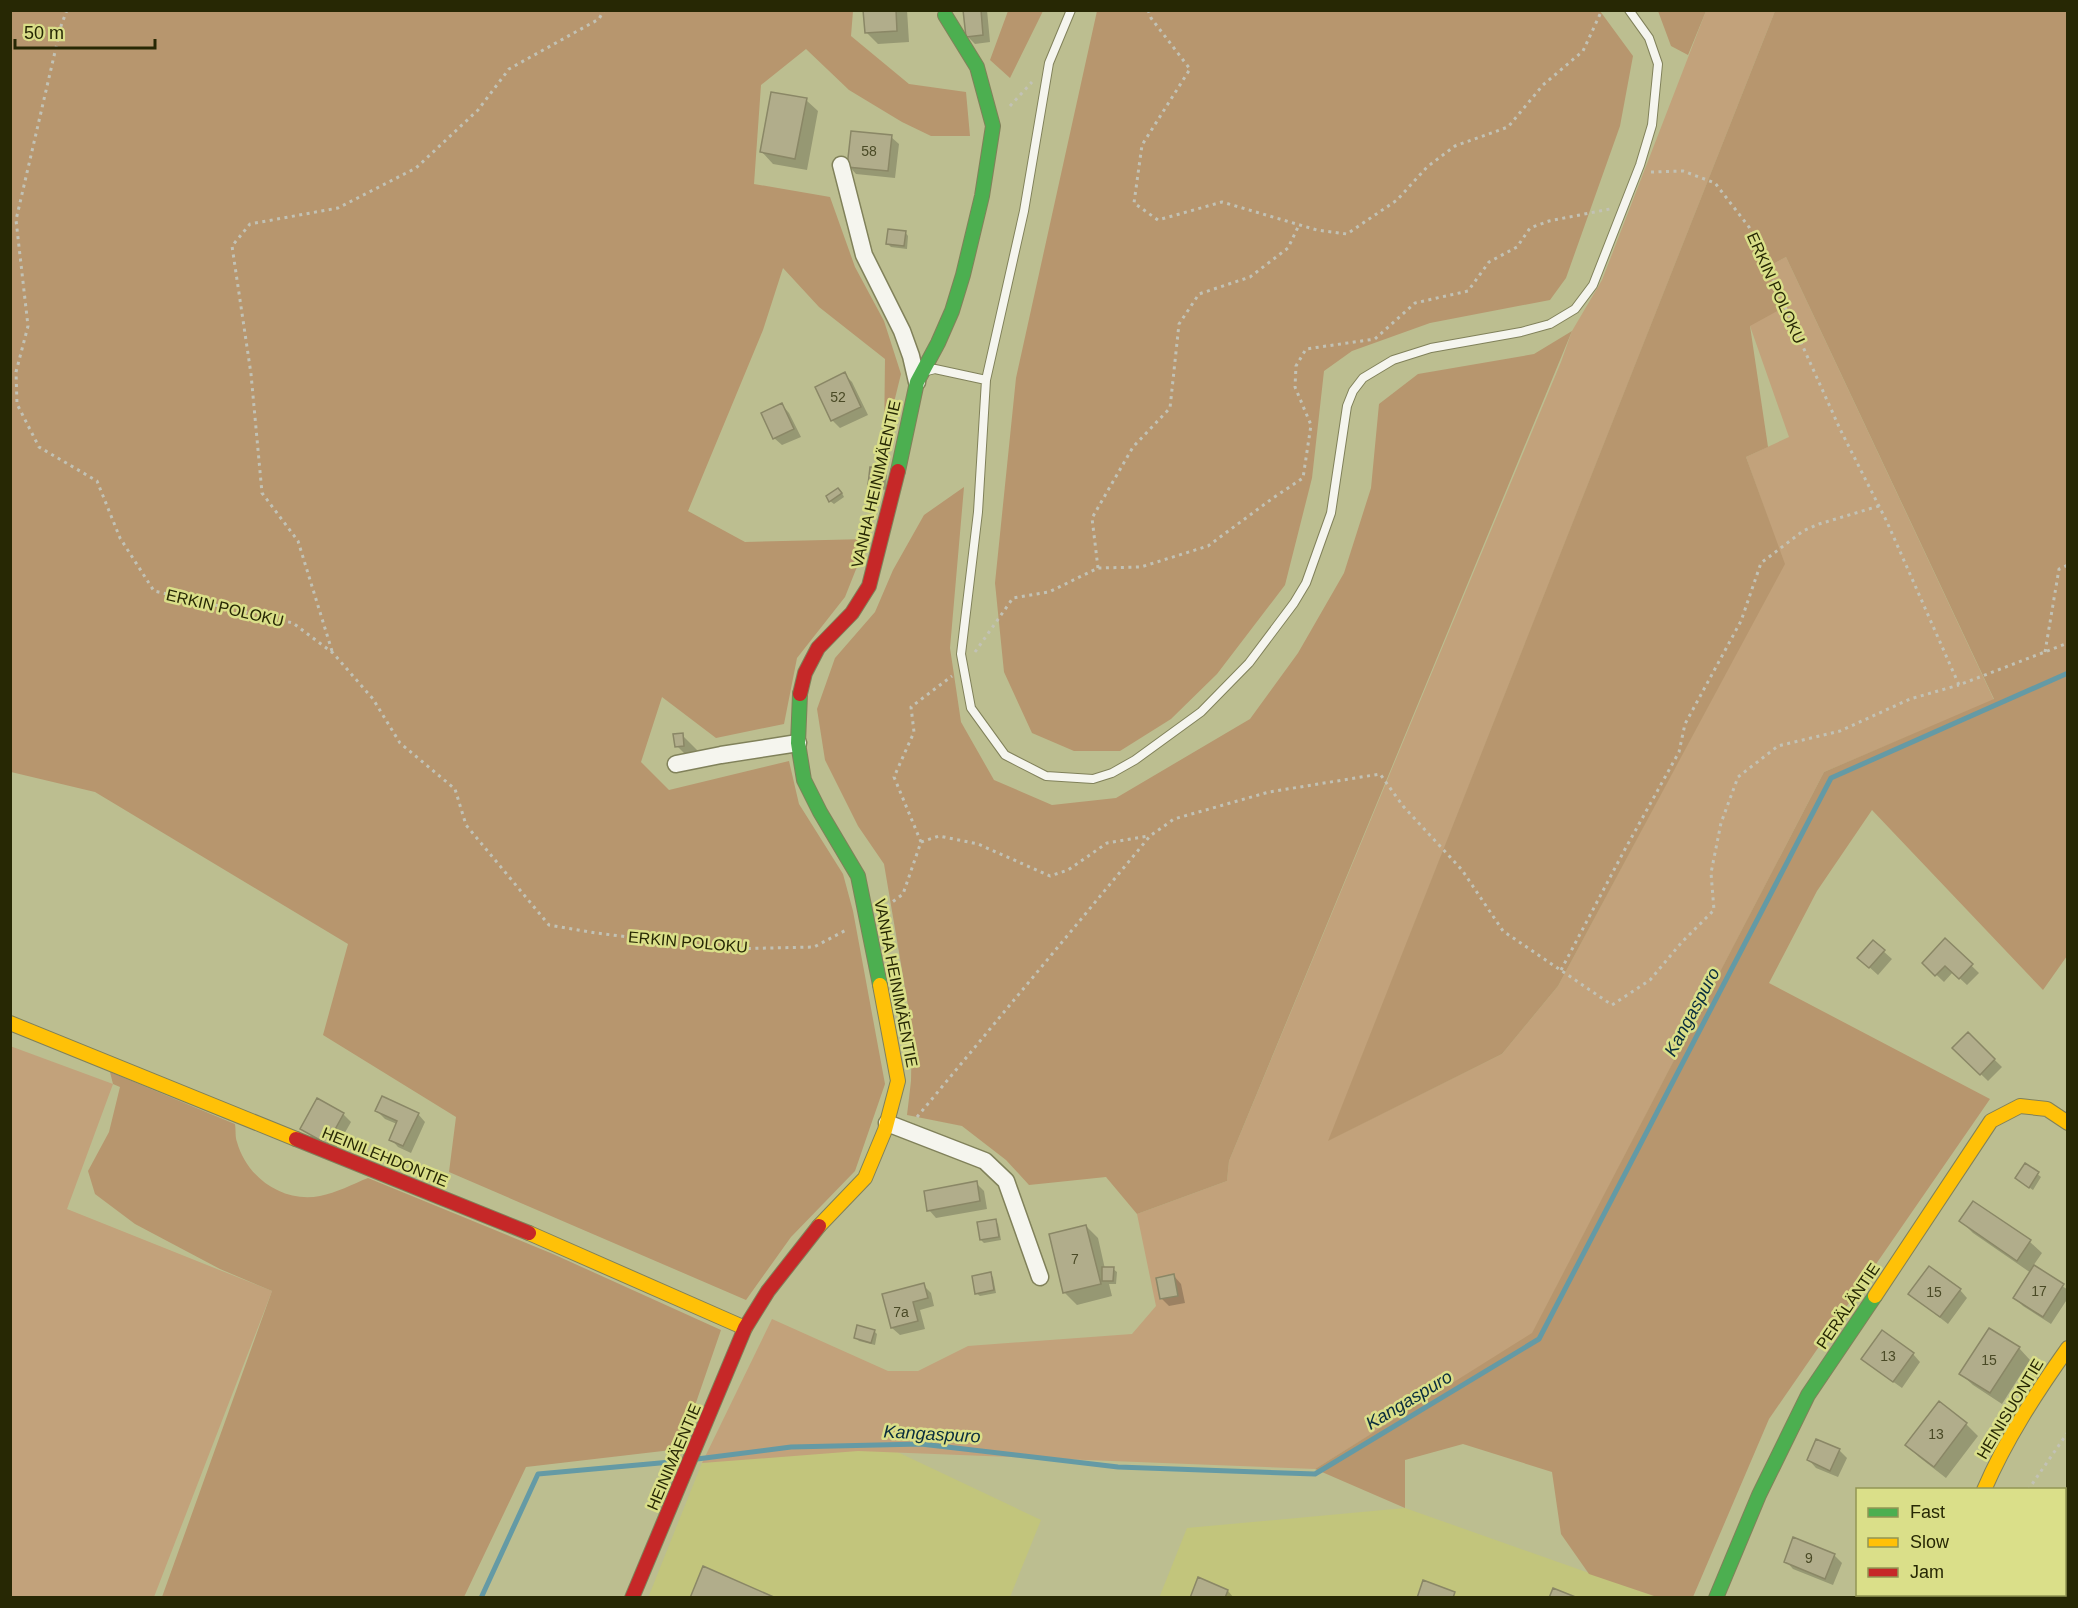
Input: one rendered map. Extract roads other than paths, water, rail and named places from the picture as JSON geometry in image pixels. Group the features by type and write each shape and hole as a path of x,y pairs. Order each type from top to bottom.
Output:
{"street":[{"name":"VANHA HEINIMÄENTIE","path":"745,1328 768,1291 813,1233 866,1178 887,1123 898,1081 858,876 819,812 804,780 798,743 800,695 806,673 818,648 852,613 869,586 903,453 919,377 952,311 982,196 993,126 977,67 945,15"},
{"path":"841,165 864,255 902,331 919,377"},
{"path":"676,764 798,743"},
{"name":"HEINILEHDONTIE","path":"10,1023 557,1244 745,1328"},
{"name":"PERÄLÄNTIE","path":"1716,1598 1759,1495 1808,1395 1991,1121 2020,1106 2047,1109 2067,1123"},
{"path":"887,1123 985,1161 1006,1181 1040,1277"},
{"name":"HEINIMÄENTIE","path":"632,1598 745,1328"},
{"name":"HEINISUONTIE","path":"1985,1488 1994,1465 2067,1348"}],"lane":[{"path":"1071,10 1048,63 1024,211 986,380 978,512 962,654 972,708 1005,755 1046,776 1093,778 1112,773 1135,760 1201,712 1249,663 1294,603 1306,583 1331,513 1347,406 1353,391 1363,378 1393,360 1431,348 1521,332 1550,324 1575,309 1593,285 1637,172 1652,125 1658,64 1649,38 1629,10"},
{"path":"919,377 935,369 986,380"}],"waterway":[{"name":"Kangaspuro","path":"697,1459 791,1447 921,1444 1118,1467 1315,1474 1539,1339 1831,778 2068,673"},
{"name":"Kangaspuro","path":"481,1598 538,1474 682,1461"}]}
